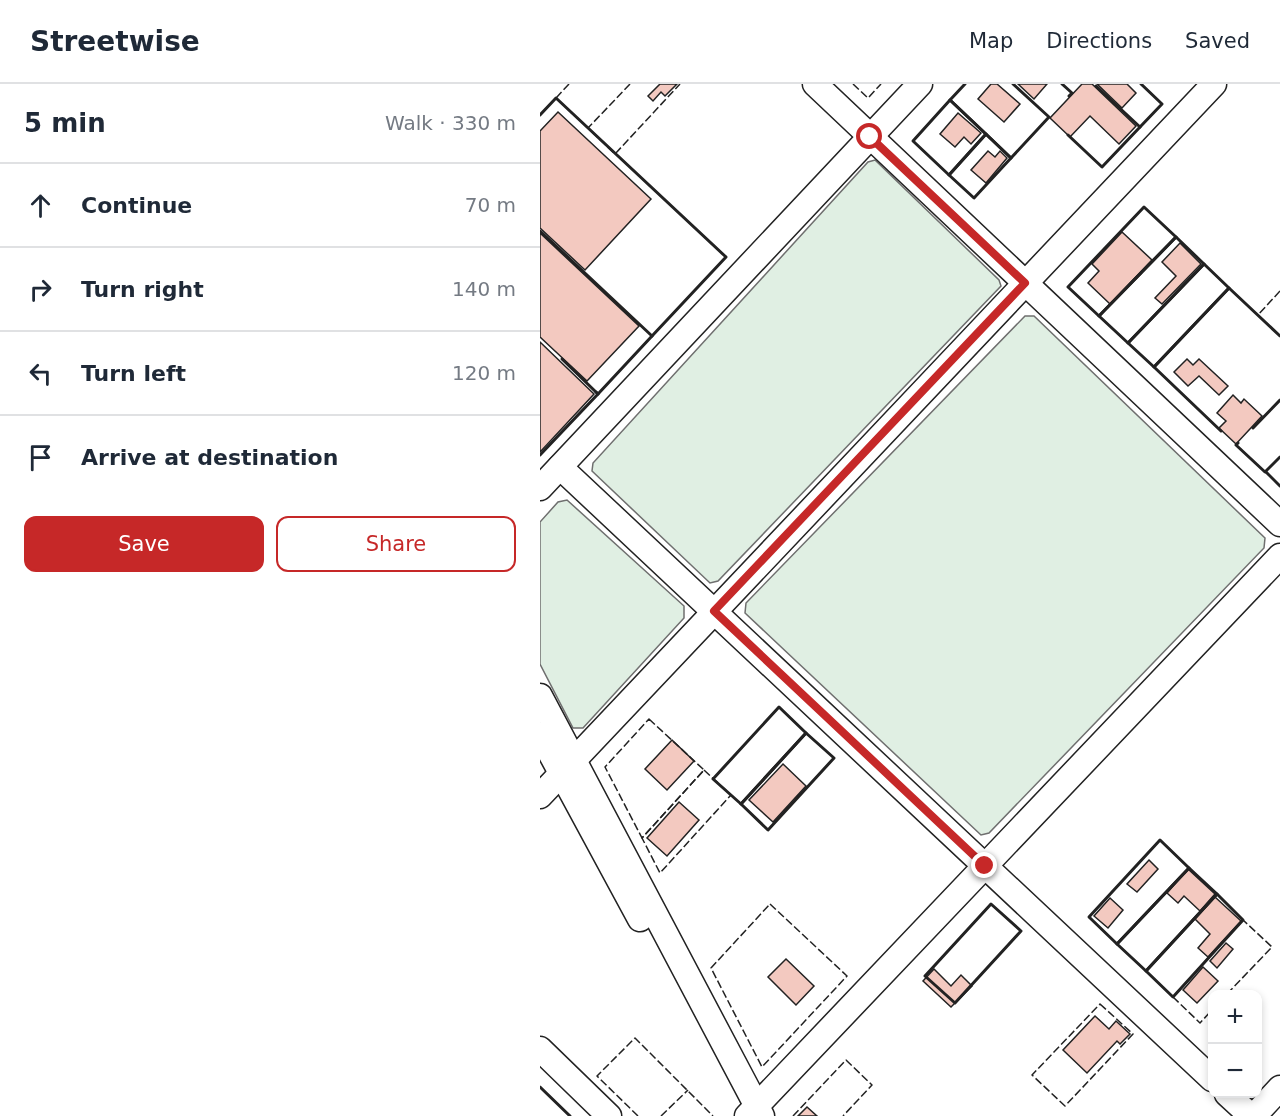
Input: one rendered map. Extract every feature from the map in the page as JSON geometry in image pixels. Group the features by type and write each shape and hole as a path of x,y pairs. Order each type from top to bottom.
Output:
{"street":[{"path":"814,84 1280,524"},
{"path":"540,488 920,84"},
{"path":"540,796 1214,84"},
{"path":"560,467 1208,1075"},
{"path":"540,696 567,766 753,1113 1280,556"},
{"path":"540,734 567,766"},
{"path":"540,1049 609,1116"},
{"path":"1232,1098 1253,1116 1280,1089"}],"green space":[{"path":"875,160 999,280 1001,286 718,581 710,583 592,471 593,463 868,162"},
{"path":"1025,316 1034,316 1265,538 1264,548 989,833 981,835 745,613 746,603"},
{"path":"567,500 684,606 684,618 583,728 573,728 540,664 540,522 558,502"}],"building":[{"path":"660,84 677,84 665,96 661,92 653,101 648,96"},
{"path":"991,84 997,84 1020,104 1004,122 978,99"},
{"path":"1018,84 1047,84 1034,99"},
{"path":"1082,84 1092,84 1136,126 1119,144 1090,116 1070,137 1050,118"},
{"path":"1097,84 1127,84 1136,93 1122,108"},
{"path":"558,112 651,199 585,270 540,228 540,131"},
{"path":"958,113 981,133 971,144 964,137 955,147 940,134"},
{"path":"988,151 995,157 1000,151 1007,158 986,183 971,170"},
{"path":"1122,232 1152,260 1110,304 1088,283 1099,271 1092,264"},
{"path":"540,233 639,326 587,381 540,337"},
{"path":"1180,243 1201,264 1162,304 1155,298 1176,276 1162,262"},
{"path":"540,342 594,394 540,452"},
{"path":"1187,359 1193,365 1199,359 1228,386 1219,395 1199,376 1188,386 1174,372"},
{"path":"1233,395 1241,403 1244,399 1262,416 1236,444 1219,428 1226,421 1217,413"},
{"path":"672,740 694,761 667,790 645,769"},
{"path":"783,764 806,786 773,822 749,800"},
{"path":"679,802 699,820 667,856 647,838"},
{"path":"1149,860 1158,869 1137,892 1127,884"},
{"path":"1188,869 1215,894 1200,911 1184,896 1178,903 1167,893"},
{"path":"1215,897 1241,921 1208,957 1198,948 1210,934 1195,919"},
{"path":"1110,898 1123,910 1108,928 1094,916"},
{"path":"1226,943 1233,949 1217,968 1210,961"},
{"path":"786,959 814,986 796,1005 768,977"},
{"path":"1203,967 1218,981 1197,1003 1183,990"},
{"path":"934,969 951,986 961,975 972,986 951,1007 923,981"},
{"path":"1095,1016 1109,1029 1116,1021 1130,1034 1120,1044 1117,1041 1087,1073 1063,1050"},
{"path":"807,1107 817,1116 798,1116"}],"fence":[{"path":"569,84 556,98 588,128 590,127"},
{"path":"630,84 588,128 615,154 680,84"},
{"path":"853,84 868,98 881,84"},
{"path":"1280,291 1258,315 1280,336"},
{"path":"649,719 704,770 642,838 605,767 649,719"},
{"path":"704,770 731,795 660,873 642,838 704,770"},
{"path":"770,904 847,976 762,1067 711,968 770,904"},
{"path":"1231,990 1272,947 1243,920 1239,925"},
{"path":"1208,1014 1200,1023 1173,997 1210,956"},
{"path":"1100,1004 1133,1034 1065,1106 1032,1075 1100,1004"},
{"path":"638,1116 597,1076 635,1038 713,1116"},
{"path":"793,1116 846,1060 872,1085 843,1116"},
{"path":"661,1116 688,1090"}],"wall":[{"path":"965,84 950,100 1011,158 1049,117 1013,84"},
{"path":"1062,84 1072,93 1069,96"},
{"path":"1140,127 1162,104 1141,84"},
{"path":"1068,135 1102,167 1140,127 1096,86"},
{"path":"540,115 556,98 726,257 652,336 540,231"},
{"path":"950,100 986,134 949,175 913,141 950,100"},
{"path":"986,134 1011,158 974,198 949,175 986,134"},
{"path":"1144,207 1176,237 1099,316 1068,287 1144,207"},
{"path":"1176,237 1204,264 1128,343 1099,316 1176,237"},
{"path":"1204,264 1229,288 1154,367 1128,343 1204,264"},
{"path":"1221,431 1154,367 1229,288 1280,336"},
{"path":"562,359 598,394 652,336"},
{"path":"540,455 598,394 596,392"},
{"path":"1253,428 1280,400"},
{"path":"1238,443 1236,445 1265,472 1280,457"},
{"path":"1266,472 1280,486"},
{"path":"779,707 806,733 741,804 713,779 779,707"},
{"path":"806,733 834,758 768,830 741,804 806,733"},
{"path":"1160,840 1189,868 1117,944 1089,917 1160,840"},
{"path":"1189,868 1217,894 1146,971 1117,944 1189,868"},
{"path":"1217,894 1243,920 1173,997 1146,971 1217,894"},
{"path":"991,904 1021,931 955,1003 925,976 991,904"},
{"path":"540,1087 570,1116"}],"route":[{"path":"870,137 1025,283 714,611 985,866"}]}
